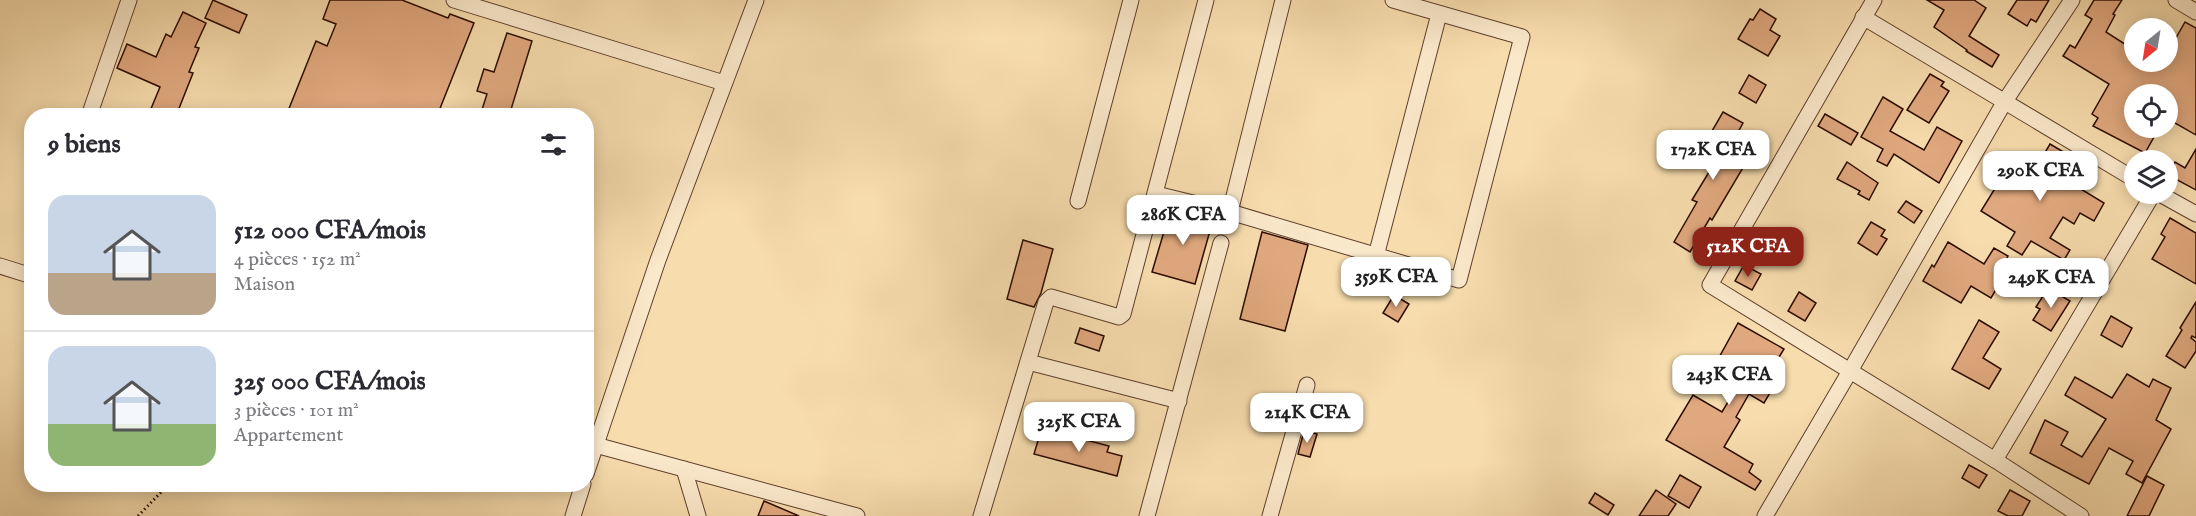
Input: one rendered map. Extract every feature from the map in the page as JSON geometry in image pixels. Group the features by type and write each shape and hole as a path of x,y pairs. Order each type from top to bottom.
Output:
{"street":[{"path":"92,108 129,0"},
{"path":"454,0 724,83"},
{"path":"594,436 756,0"},
{"path":"1078,201 1131,0"},
{"path":"981,516 1046,302 1051,297 1119,317 1123,314 1206,0"},
{"path":"1230,212 1283,0"},
{"path":"1156,194 1230,212 1459,280 1522,36 1393,0"},
{"path":"1874,0 1710,285 1995,460 2081,516"},
{"path":"1765,516 1851,371 2005,101 2072,0"},
{"path":"2176,0 2196,12"},
{"path":"1376,256 1438,14"},
{"path":"1863,17 2124,172"},
{"path":"1995,460 2147,204"},
{"path":"2178,204 2196,214"},
{"path":"1147,516 1221,243"},
{"path":"0,266 24,274"},
{"path":"1028,362 1179,400"},
{"path":"1270,516 1307,385"},
{"path":"594,445 857,516"},
{"path":"684,469 698,516"},
{"path":"573,516 580,492"}],"path":[{"path":"138,516 161,492"}],"building":[{"path":"213,0 247,15 239,33 205,18"},
{"path":"330,0 402,0 448,18 450,14 474,23 440,108 289,108 316,41 327,46 336,24 323,19"},
{"path":"1927,0 1974,0 1986,8 1969,36 1999,55 1992,67 1934,27 1944,10"},
{"path":"2017,0 2049,0 2036,22 2031,19 2027,26 2008,14"},
{"path":"2094,0 2122,0 2106,32 2124,44 2124,72 2178,72 2178,34 2185,22 2196,28 2196,135 2178,125 2178,84 2124,84 2124,138 2153,138 2147,150 2139,150 2093,126 2098,118 2092,114 2109,84 2063,56 2070,45 2075,48 2092,19 2085,15"},
{"path":"1760,9 1776,19 1770,30 1780,36 1768,56 1738,39 1750,19 1753,20"},
{"path":"183,12 206,23 195,47 199,48 189,72 193,73 179,108 151,108 160,87 117,68 127,44 156,57 166,34 171,37"},
{"path":"507,33 532,41 511,108 483,108 487,94 477,91 484,69 494,72"},
{"path":"1930,74 1944,82 1941,86 1949,91 1929,123 1907,110"},
{"path":"1749,75 1766,85 1756,103 1739,93"},
{"path":"1883,97 1903,109 1890,131 1924,150 1937,127 1962,141 1939,183 1894,154 1887,166 1877,161 1883,149 1861,137"},
{"path":"1723,112 1743,123 1726,154 1744,166 1690,252 1674,242 1697,202 1692,200 1717,159 1701,150"},
{"path":"1825,114 1858,133 1851,145 1818,126"},
{"path":"2050,144 2077,160 2066,180 2104,203 2094,221 2080,213 2074,224 2063,217 2050,238 2070,250 2064,260 2031,241 2022,255 2007,246 2015,232 1981,211 2012,161 2033,173"},
{"path":"2196,149 2196,190 2178,180 2178,164 2185,168"},
{"path":"1847,162 1878,183 1869,200 1858,194 1860,191 1837,179"},
{"path":"1906,201 1922,211 1914,223 1898,212"},
{"path":"1171,208 1213,220 1195,284 1152,272"},
{"path":"2170,218 2196,233 2196,284 2152,259 2165,237 2161,234"},
{"path":"1871,222 1885,230 1881,236 1887,239 1877,255 1858,243"},
{"path":"1262,232 1308,245 1285,331 1240,319"},
{"path":"1023,240 1053,249 1041,293 1034,307 1007,299"},
{"path":"1948,242 1984,264 1994,248 2008,256 1998,274 2003,278 1991,298 1971,286 1961,303 1923,281"},
{"path":"1744,265 1761,274 1752,290 1735,281"},
{"path":"2048,288 2070,301 2051,331 2033,320 2040,309 2036,307"},
{"path":"1799,292 1816,303 1805,321 1788,311"},
{"path":"1394,295 1409,304 1398,322 1383,313"},
{"path":"2196,302 2196,338 2192,336 2191,338 2196,342 2196,351 2185,368 2166,356"},
{"path":"2111,316 2132,328 2122,347 2101,335"},
{"path":"1979,320 1999,332 1983,358 2001,369 1989,389 1952,369"},
{"path":"1738,323 1784,349 1768,375 1777,381 1764,403 1749,394 1736,417 1740,420 1724,447 1753,464 1749,472 1761,481 1755,490 1666,440 1693,395 1722,412 1743,377 1716,363"},
{"path":"1080,328 1104,336 1099,351 1075,343"},
{"path":"2127,374 2149,387 2153,379 2171,388 2156,420 2171,429 2142,483 2126,474 2133,461 2109,448 2089,484 2030,453 2045,420 2068,432 2061,445 2082,457 2106,419 2065,395 2075,377 2112,398"},
{"path":"1304,431 1317,434 1310,457 1298,454"},
{"path":"1056,432 1109,446 1107,452 1122,456 1117,476 1034,454 1040,434 1054,438"},
{"path":"1969,465 1987,475 1979,488 1962,478"},
{"path":"1680,475 1701,487 1689,508 1668,496"},
{"path":"2147,476 2164,485 2149,516 2127,516"},
{"path":"1656,490 1676,504 1668,516 1639,516"},
{"path":"2010,490 2030,501 2022,516 2008,516 1998,511"},
{"path":"1595,493 1614,505 1608,515 1589,503"},
{"path":"764,501 799,516 758,516"}]}
